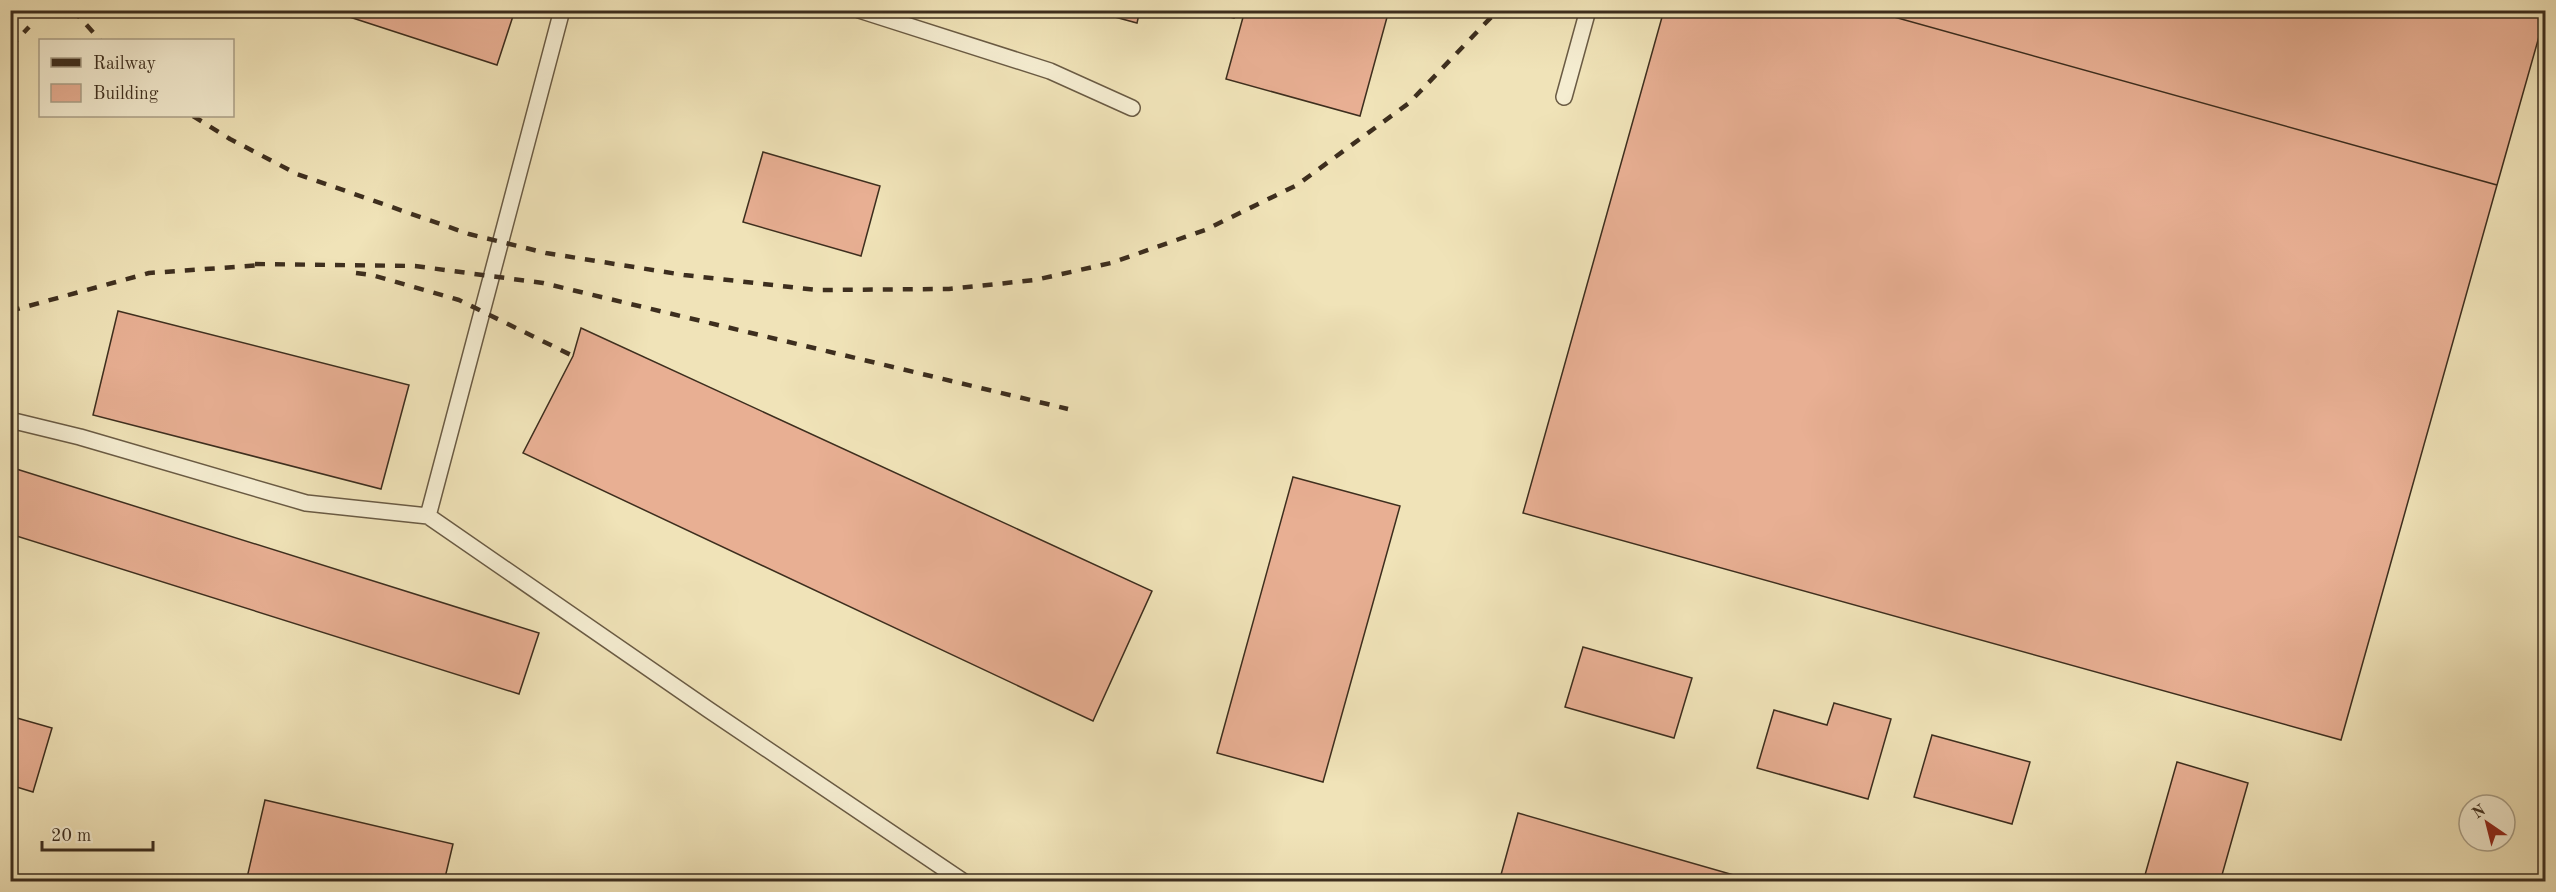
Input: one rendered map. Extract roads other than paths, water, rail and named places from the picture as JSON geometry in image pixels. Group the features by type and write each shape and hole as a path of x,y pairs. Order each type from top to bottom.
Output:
{"lane":[{"path":"428,516 561,10"},
{"path":"859,10 1050,71 1132,108"},
{"path":"1564,97 1588,10"},
{"path":"10,420 81,437 306,503 428,516 963,882"}],"railway":[{"path":"73,10 99,39"},
{"path":"195,117 230,139 297,174 469,234 546,253 684,275 817,290 949,289 1035,280 1111,263 1205,230 1297,185 1409,103 1498,10"},
{"path":"10,47 29,27"},
{"path":"255,264 415,266 543,283 1068,409"},
{"path":"10,311 149,273 263,265"},
{"path":"356,273 372,275 459,300 573,356"}]}
